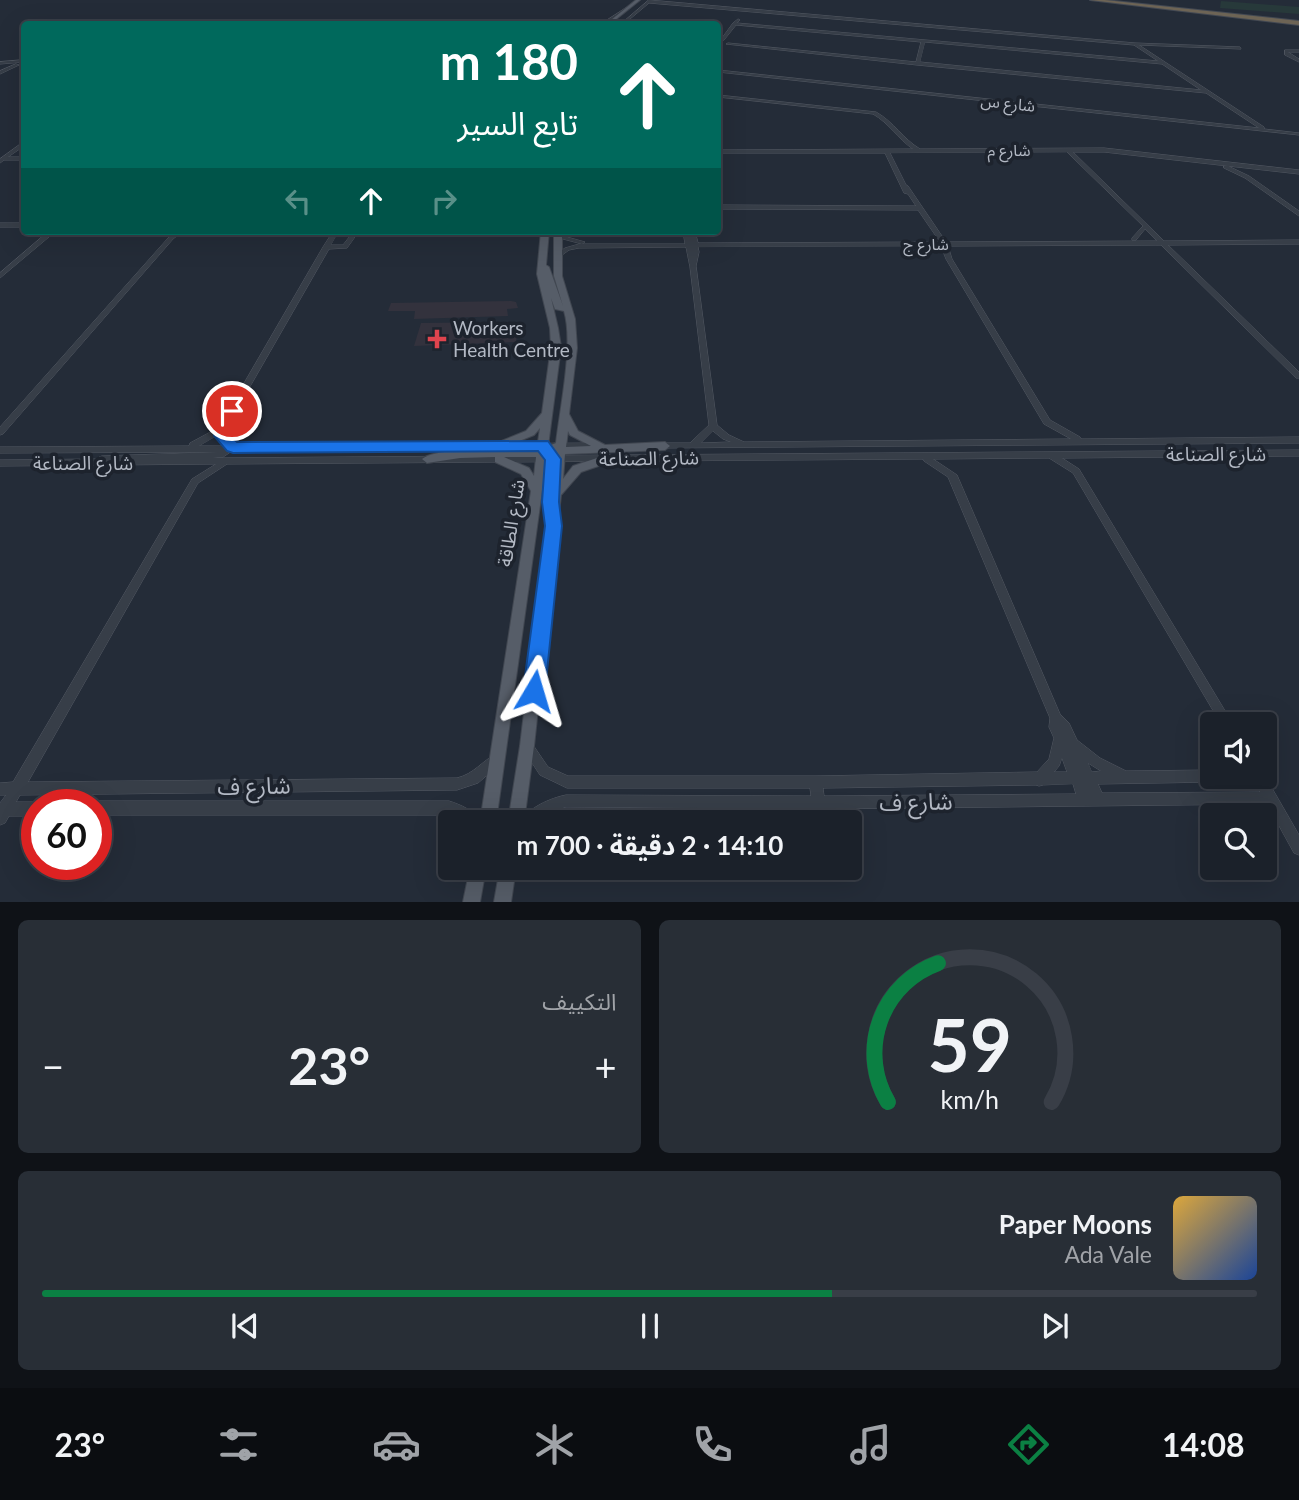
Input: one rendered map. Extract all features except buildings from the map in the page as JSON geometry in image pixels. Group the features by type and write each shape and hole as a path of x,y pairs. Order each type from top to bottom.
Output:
{"highway":[{"path":"1092,0 1299,22"},
{"path":"1107,0 1299,22"}],"main road":[{"path":"612,21 638,0"},
{"path":"623,21 649,1"},
{"name":"شارع الطاقة","path":"518,810 556,495 548,413 556,337 543,285 541,258 544,235"},
{"name":"شارع الطاقة","path":"490,810 537,491 565,413 572,348 569,310 558,276 556,257 559,235"},
{"path":"541,258 558,307 569,310"},
{"path":"552,384 555,400 551,452 553,526"},
{"path":"498,446 530,433 548,413"},
{"path":"565,413 575,433 600,446"},
{"path":"428,459 460,454 664,446"},
{"path":"499,459 525,471 537,491"},
{"path":"556,495 577,469 606,459"},
{"path":"471,901 475,880"},
{"path":"502,901 506,880"}],"street":[{"path":"649,1 1135,44 1240,48"},
{"path":"608,21 627,9"},
{"path":"745,10 723,43 1208,93"},
{"path":"734,24 1164,63"},
{"path":"917,64 923,41"},
{"path":"1135,44 1265,130"},
{"path":"1299,51 1286,51 1286,54 1299,61"},
{"path":"3,65 21,63"},
{"path":"3,65 21,63"},
{"path":"0,73 3,65"},
{"name":"شارع س","path":"721,71 1299,134"},
{"path":"721,96 874,113 888,119 906,151"},
{"path":"1,158 21,145"},
{"path":"15,149 21,154"},
{"name":"شارع م","path":"906,151 1071,155 1112,150 1299,173"},
{"name":"شارع م","path":"829,153 887,156 906,151 1114,154 1299,173"},
{"name":"شارع م","path":"721,153 887,156"},
{"path":"1071,155 1299,376"},
{"path":"887,156 935,242 1047,422 1063,433 1084,441"},
{"path":"1,158 21,157"},
{"path":"1,158 21,157"},
{"path":"1224,167 1247,177 1299,216"},
{"path":"1247,177 1248,173 1254,170"},
{"path":"721,207 917,206"},
{"path":"0,223 21,223"},
{"path":"1146,229 1182,241"},
{"path":"1146,229 1135,241 1171,253"},
{"path":"0,276 46,235"},
{"path":"20,449 7,444 1,431 173,235"},
{"path":"186,447 221,430 334,235"},
{"path":"326,247 345,247 353,235"},
{"name":"شارع ج","path":"564,235 571,240 623,244"},
{"path":"691,240 713,426 726,437 745,444"},
{"path":"667,243 691,240 711,243"},
{"name":"شارع ج","path":"556,257 572,247 691,240 711,243 827,243 1299,240"},
{"path":"1171,253 1182,241"},
{"path":"935,242 955,242"},
{"path":"1037,442 1045,433 1047,422"},
{"path":"693,445 713,426"},
{"path":"85,464 114,457 220,456 233,447 222,436 221,430"},
{"name":"شارع الصناعة","path":"1,464 499,459 600,446 1299,440"},
{"name":"شارع الصناعة","path":"0,450 498,446 606,459 1299,453"},
{"path":"1267,453 1280,447 1299,447"},
{"path":"1048,455 1076,471 1220,712"},
{"path":"1076,471 1090,455"},
{"path":"915,456 936,462 952,475 1056,718 1055,727 1064,738 1092,799"},
{"path":"952,475 957,463 972,456"},
{"path":"172,462 192,470 195,481"},
{"path":"2,812 195,481 206,472 228,463"},
{"path":"1064,738 1097,762 1130,779"},
{"path":"1040,780 1055,762 1064,738"},
{"name":"شارع ف","path":"527,746 544,771 567,782 815,782 1200,776"},
{"name":"شارع ف","path":"0,789 457,784 480,776 499,757"},
{"path":"815,782 819,803"},
{"path":"1265,789 1299,848"},
{"name":"شارع ف","path":"544,810 552,804 566,801 819,803 1270,798"},
{"name":"شارع ف","path":"112,808 456,810"},
{"path":"2,812 21,810"}],"shaded area":[{"path":"1221,1 1299,7 1299,14 1220,8"},
{"path":"516,302 518,308 507,309 508,316 414,319 415,311 388,311 391,303"},
{"path":"519,322 516,342 414,346 421,323"}],"place":[{"name":"Workers Health Centre","path":"437,339"}],"route":[{"path":"232,411 221,430 222,436 233,447 543,445 553,459 553,526 534,691"}]}
